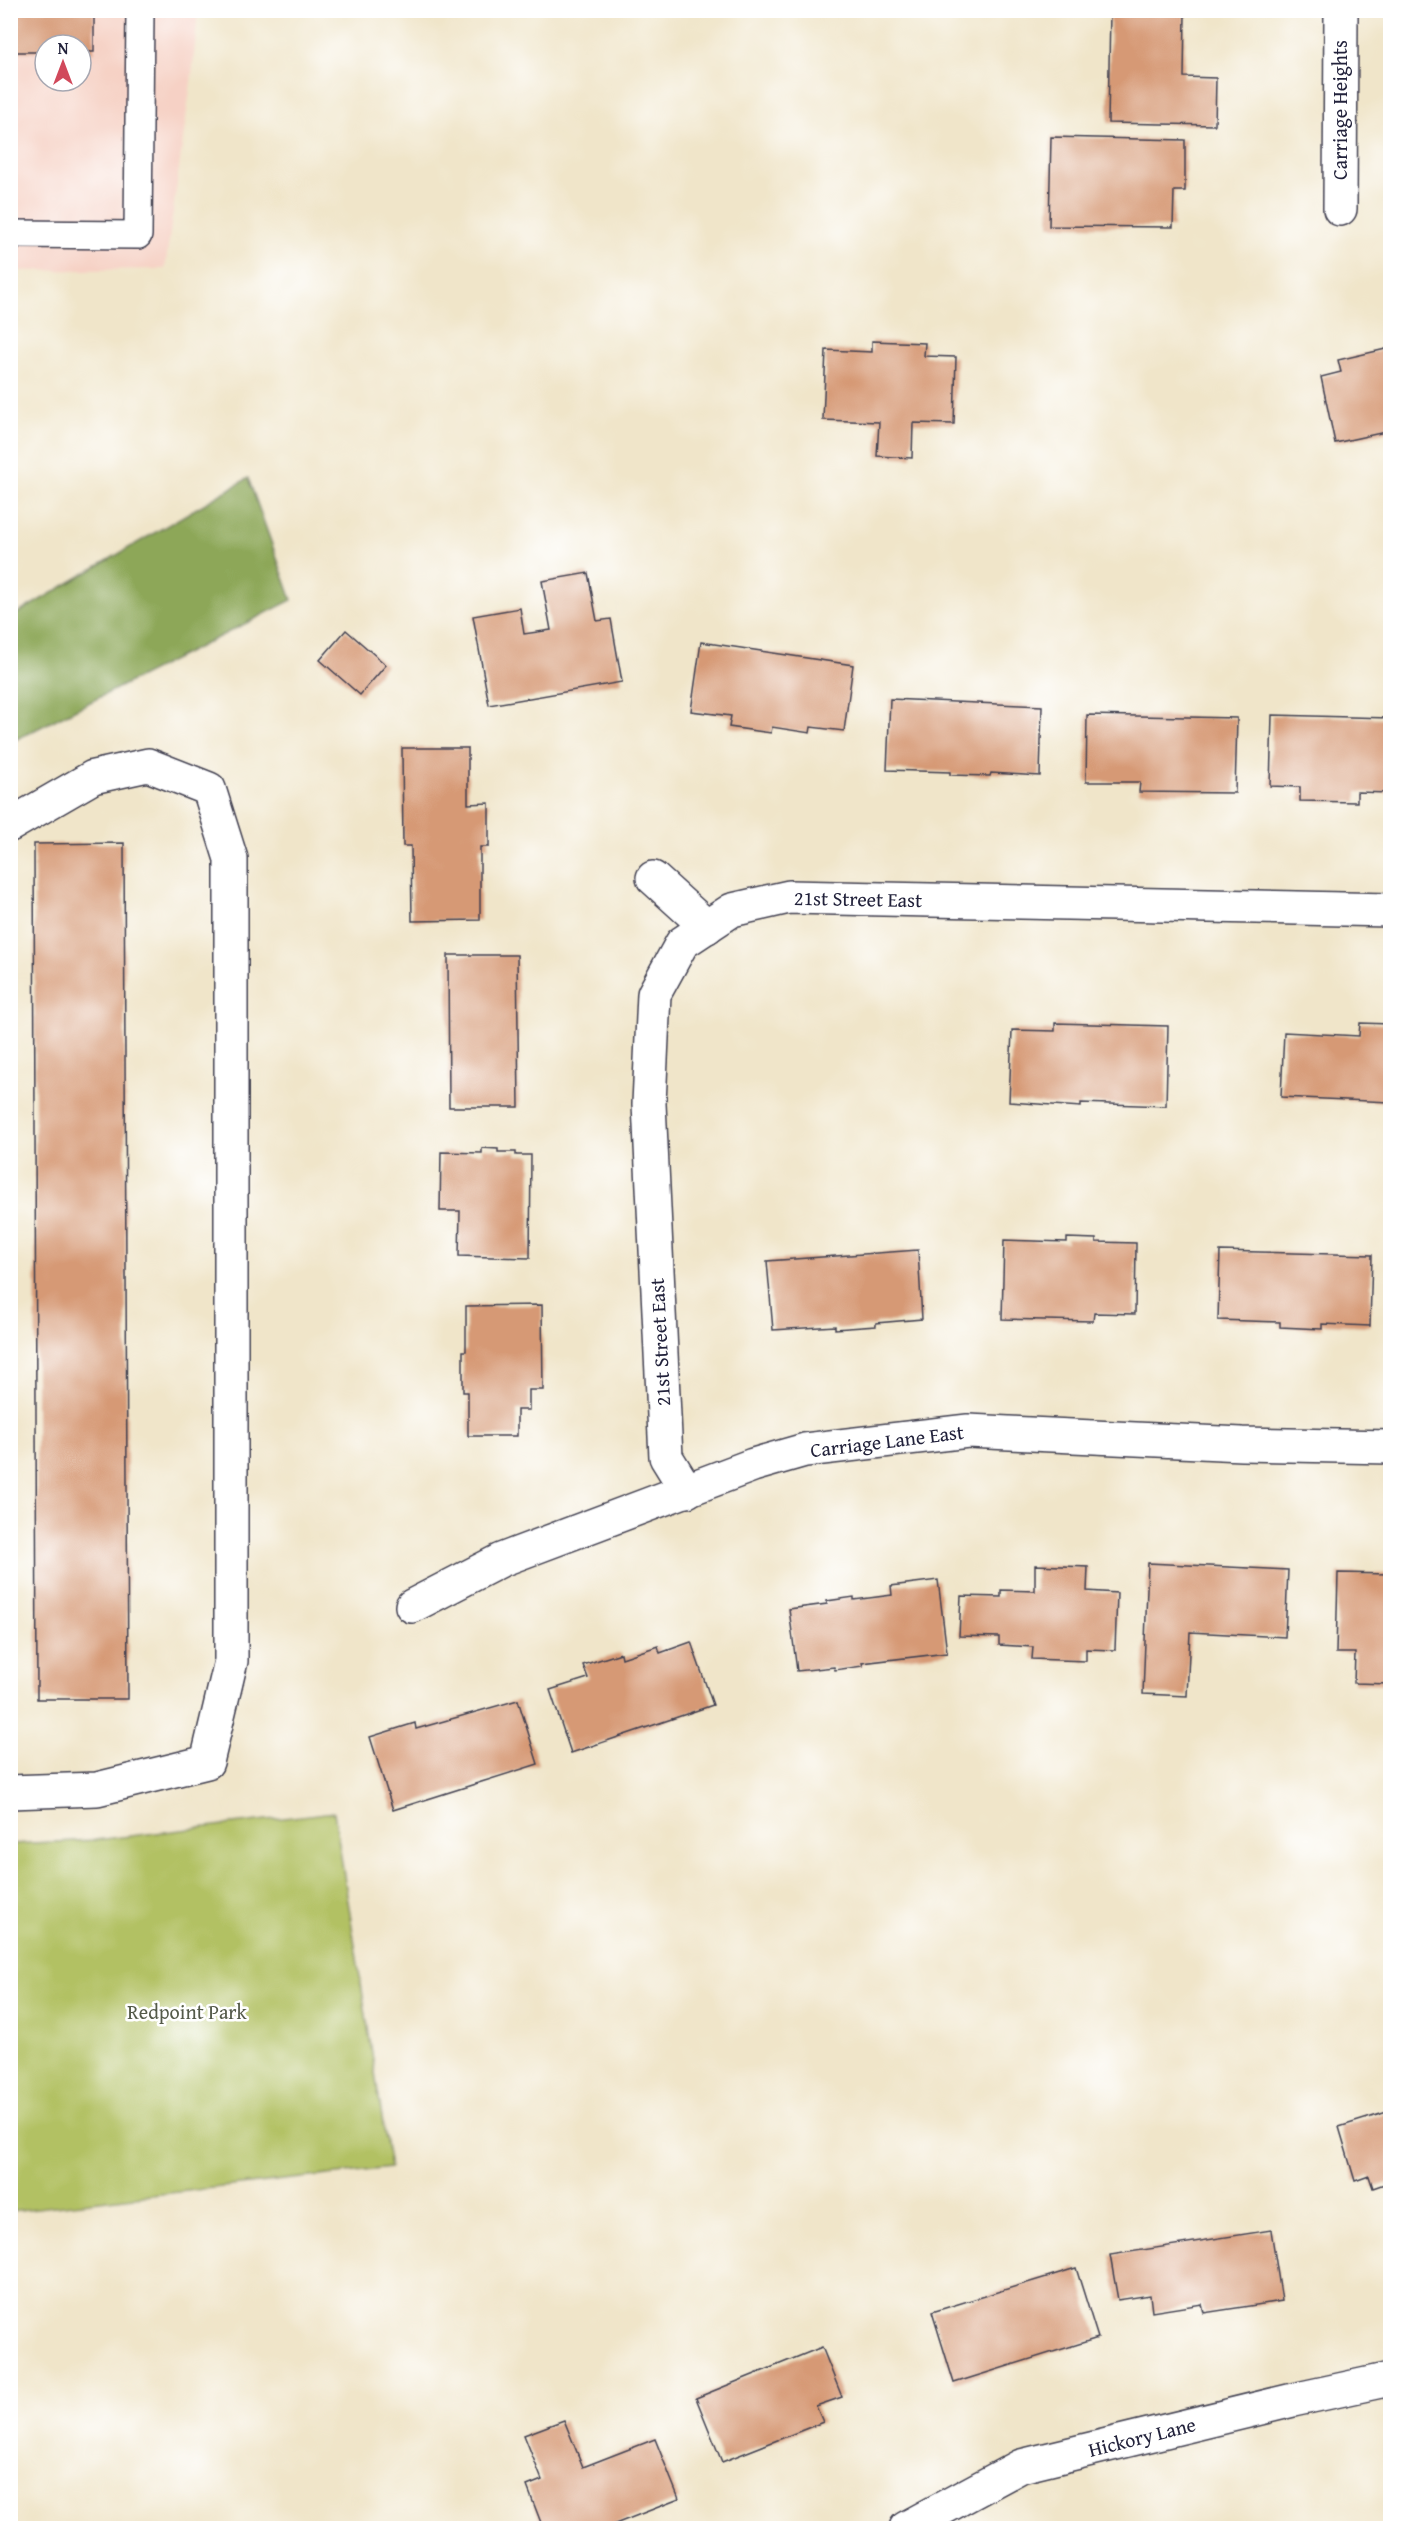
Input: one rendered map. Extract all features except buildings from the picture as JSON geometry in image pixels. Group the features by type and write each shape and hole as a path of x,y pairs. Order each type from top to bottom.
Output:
{"street":[{"name":"Carriage Heights","path":"1340,209 1341,10"},
{"path":"10,825 93,777 148,765 209,789 231,859 231,1661 207,1762 97,1789 10,1792"},
{"path":"653,878 707,927"},
{"name":"21st Street East","path":"687,1491 666,1457 649,1104 654,994 682,943 732,910 789,897 1390,910"},
{"name":"Carriage Lane East","path":"412,1606 501,1560 753,1465 805,1450 968,1431 1230,1444 1390,1447"},
{"name":"Hickory Lane","path":"906,2529 1022,2466 1293,2400 1390,2379"}],"lane":[{"path":"10,234 138,235 140,10"}],"shaded area":[{"path":"10,11 198,11 192,75 165,269 11,271"}],"green space":[{"path":"248,478 292,600 11,742 11,617"},
{"name":"Redpoint Park","path":"334,1812 390,2168 11,2211 11,1844 96,1840"}]}
